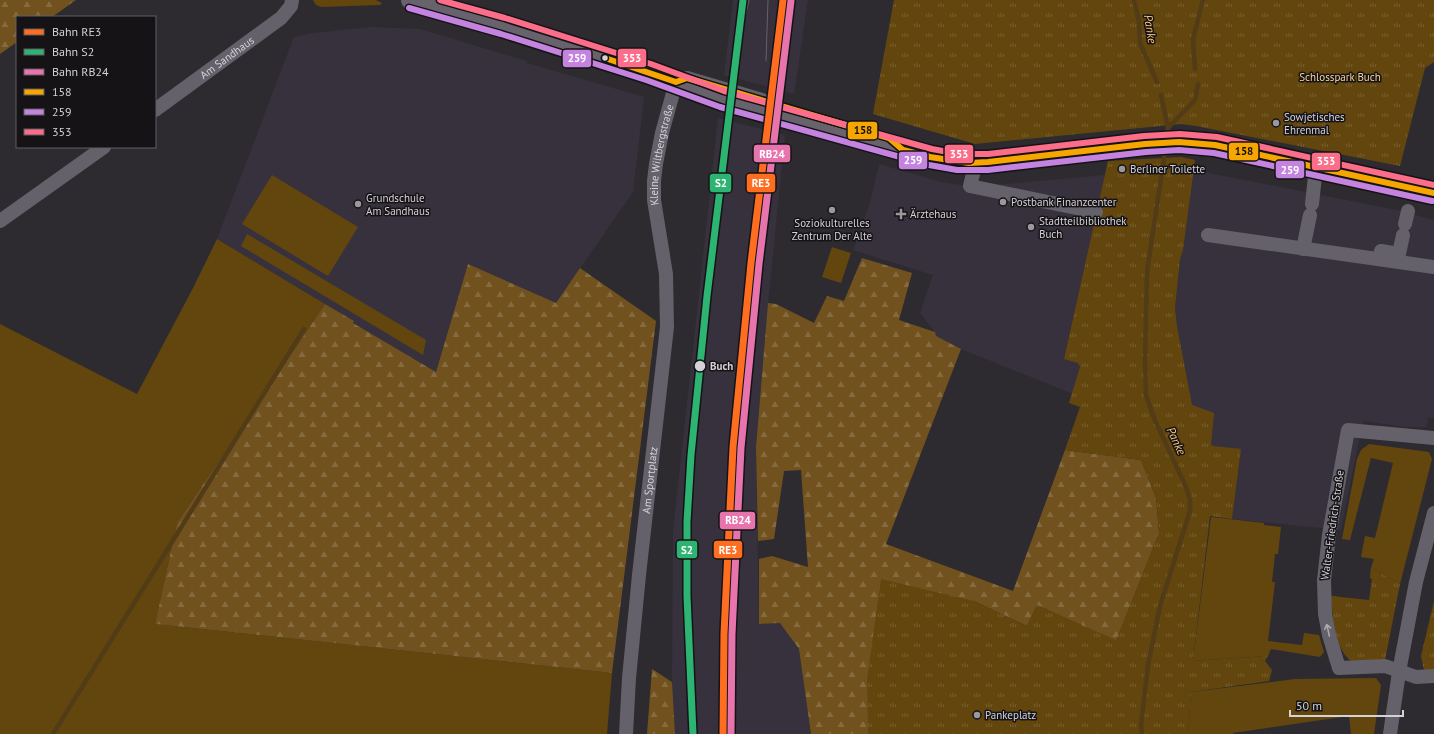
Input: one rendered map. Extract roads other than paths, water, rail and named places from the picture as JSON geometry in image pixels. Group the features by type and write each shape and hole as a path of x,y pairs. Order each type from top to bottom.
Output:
{"main road":[{"path":"420,1 649,72 722,99 830,128 903,150 958,162 988,162 1115,146 1179,142 1215,145 1434,193"}],"street":[{"name":"Am Sandhaus","path":"156,109 281,18 291,6 292,0"},
{"name":"Kleine Wiltbergstraße","path":"658,227 654,200 656,164 662,133 676,82"},
{"path":"0,221 103,148"},
{"path":"976,162 970,186 1096,212"},
{"path":"1303,249 1311,210 1316,167"},
{"path":"1378,259 1379,251 1399,254 1405,224"},
{"name":"Am Sportplatz","path":"626,734 629,678 668,327 666,274 658,227"},
{"path":"1208,235 1434,267"},
{"name":"Walter-Friedrich-Straße","path":"1434,438 1348,430 1326,557 1324,580 1325,614 1339,668 1385,666 1416,677 1434,676"},
{"path":"1390,734 1399,672 1416,582 1434,513"}],"waterway":[{"name":"Panke","path":"1134,0 1139,21 1140,43 1157,82"},
{"path":"1195,69 1193,39 1203,0"},
{"path":"1168,128 1195,100 1198,84"},
{"name":"Panke","path":"1161,95 1168,128 1167,135"},
{"name":"Panke","path":"1142,734 1141,725 1148,665 1160,606 1190,511 1190,500 1186,487 1154,418 1146,395 1145,360 1147,272 1165,152"},
{"path":"53,734 304,329"}],"tram line":[{"path":"737,51 749,0"},
{"path":"766,61 768,0"}],"railway":[{"path":"782,93 794,0"},
{"path":"734,734 735,632 744,443 760,264 778,134"}],"rail line":[{"name":"S2","path":"693,734 687,596 687,522 691,455 707,296 743,0"},
{"name":"RE3","path":"723,734 724,634 733,447 751,263 783,0"},
{"name":"RB24","path":"731,734 732,634 741,448 759,264 791,1"}],"place":[{"name":"Sowjetisches Ehrenmal","path":"1276,123"},
{"name":"Berliner Toilette","path":"1122,169"},
{"name":"Postbank Finanzcenter","path":"1003,202"},
{"name":"Grundschule Am Sandhaus","path":"358,204"},
{"name":"Soziokulturelles Zentrum Der Alte","path":"832,210"},
{"name":"Ärztehaus","path":"901,214"},
{"name":"Stadtteilbibliothek Buch","path":"1031,227"},
{"name":"Buch","path":"700,366"},
{"name":"Pankeplatz","path":"977,715"}],"park label":[{"name":"Schlosspark Buch","path":"1340,77"}]}
